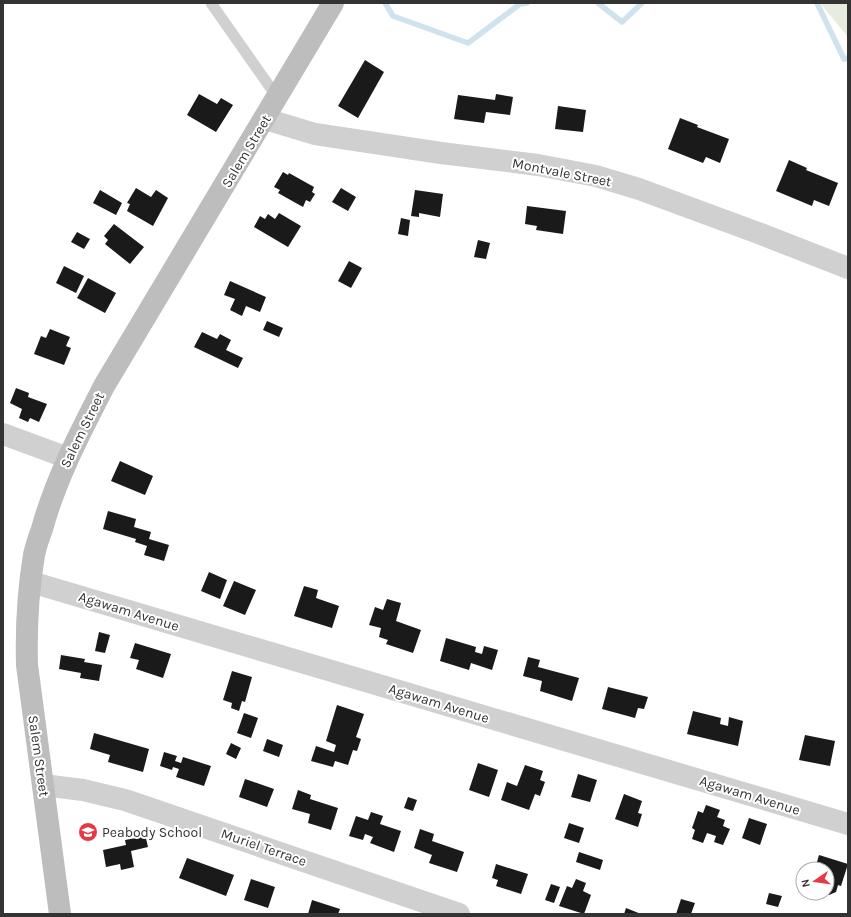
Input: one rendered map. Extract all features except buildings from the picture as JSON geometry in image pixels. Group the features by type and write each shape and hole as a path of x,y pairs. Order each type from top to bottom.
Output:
{"main road":[{"name":"Salem Street","path":"60,914 27,664 26,630 30,582 34,554 47,510 68,458 104,386 333,3"}],"street":[{"name":"Montvale Street","path":"265,119 315,134 440,153 538,165 596,176 639,189 848,268"},
{"path":"3,434 68,458"},
{"name":"Agawam Avenue","path":"30,582 848,824"},
{"name":"Muriel Terrace","path":"43,785 83,790 125,800 459,914"}],"lane":[{"path":"211,3 277,97"}],"shaded area":[{"path":"820,3 848,3 848,37"}],"waterway":[{"path":"385,3 393,16 468,43 520,4 527,3"},
{"path":"598,3 622,22 642,3"},
{"path":"817,3 844,59 848,58"}],"place":[{"name":"Peabody School","path":"88,832"}]}
